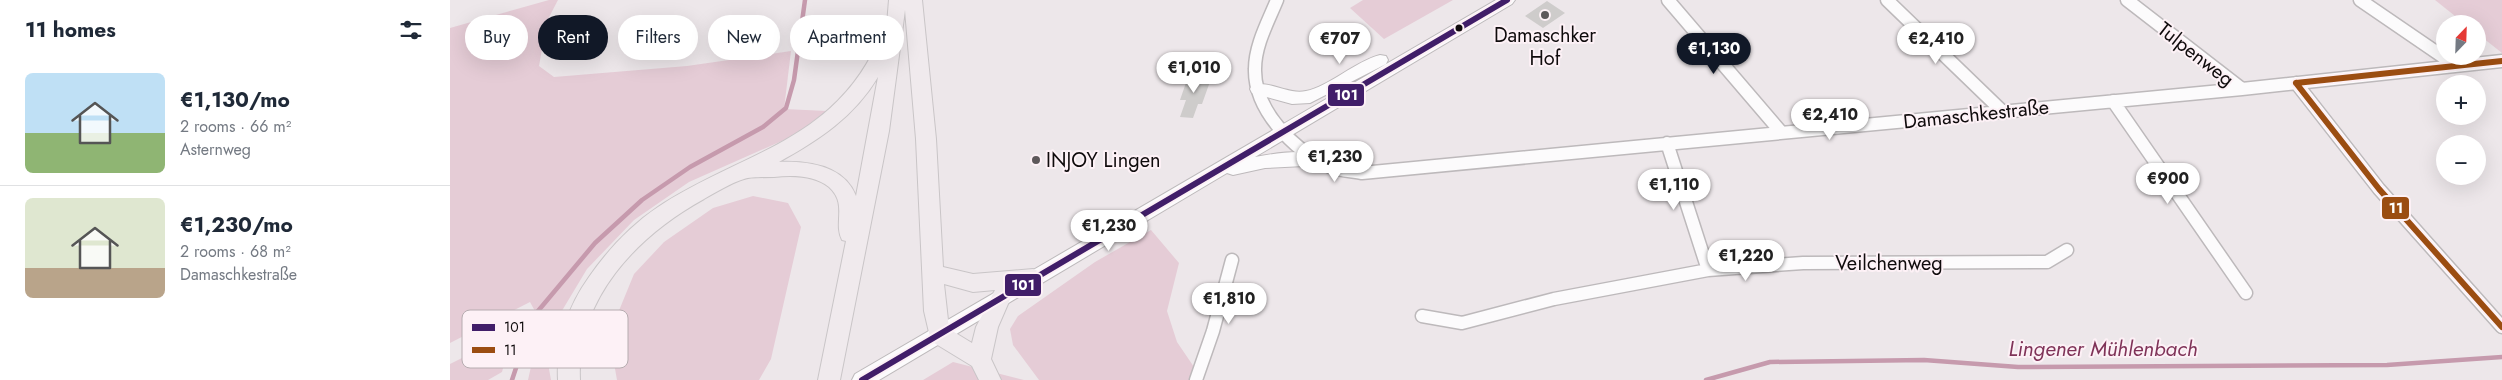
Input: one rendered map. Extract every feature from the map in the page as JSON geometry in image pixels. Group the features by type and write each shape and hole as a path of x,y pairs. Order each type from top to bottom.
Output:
{"main road":[{"path":"896,15 898,0"},
{"path":"913,0 926,139 935,311 939,334 980,359 990,380"},
{"path":"582,310 590,292 611,264 636,237 664,214 799,141 827,123 846,106 872,74 879,60"},
{"path":"829,380 879,131 889,60"},
{"path":"738,174 798,168 820,173 833,181 844,193 850,207 848,286"},
{"path":"934,273 973,283 1033,278"},
{"path":"980,359 987,327 1000,297"}],"street":[{"name":"Damaschkestraße","path":"1277,0 1258,52 1255,76 1268,113 1282,131 1318,160 1342,171 1362,173 2002,110 2242,89 2455,65"},
{"path":"862,380 1507,0"},
{"path":"1668,0 1781,132"},
{"path":"1887,0 2002,110"},
{"name":"Tulpenweg","path":"2127,0 2242,89"},
{"path":"2360,0 2436,52"},
{"path":"1258,88 1292,98 1310,97 1384,58 1419,51"},
{"name":"Damaschkestraße","path":"2486,62 2502,60"},
{"path":"2296,83 2378,189 2502,327"},
{"path":"2113,101 2246,293"},
{"path":"1667,143 1708,270"},
{"path":"1199,181 1258,161 1276,158 1318,160"},
{"name":"Veilchenweg","path":"1422,316 1462,323 1554,299 1708,270 1803,263 2047,262 2067,250"},
{"path":"1196,380 1212,332 1232,260"}],"shaded area":[{"path":"549,0 558,0 550,15 538,15 539,66 554,77 687,66 729,60 780,60 780,53 790,51 784,109 827,111 793,136 689,182 634,220 587,269 562,310 534,310 530,302 514,310 462,310 462,337 450,343 450,28 465,24 465,60 528,60 528,15 496,15"},
{"path":"1363,0 1453,0 1384,39 1350,8"},
{"path":"2435,0 2502,0 2502,53 2486,40 2486,15 2454,15"},
{"path":"753,196 788,203 801,227 771,359 759,380 617,380 615,368 628,368 628,310 619,310 634,274 664,242 713,208"},
{"path":"1151,230 1179,263 1167,311 1177,342 1194,367 1189,380 1039,380 1013,345 1010,329 1018,316 1095,262"},
{"path":"462,358 462,368 503,368 502,372 488,380 450,380 450,364"},
{"path":"953,362 1024,380 923,380"},
{"path":"531,368 549,368 551,380 528,380"}],"building":[{"name":"Damaschker Hof","path":"1547,1 1565,13 1543,28 1525,16"},
{"path":"1189,74 1212,76 1202,104 1198,104 1193,118 1180,117 1186,100 1180,100"}],"waterway":[{"path":"539,310 595,243 642,200 690,167 763,127 786,108 794,80 805,0"},
{"name":"Lingener Mühlenbach","path":"1706,380 1770,362 1924,360 2018,367 2387,365 2502,357"},
{"path":"512,380 516,368"}],"transit line":[{"name":"101","path":"862,380 1507,0"},
{"name":"11","path":"2296,83 2502,61"},
{"name":"11","path":"2296,83 2379,189 2502,327"}],"place":[{"name":"Damaschker Hof","path":"1545,15"},
{"name":"INJOY Lingen","path":"1036,160"}]}
